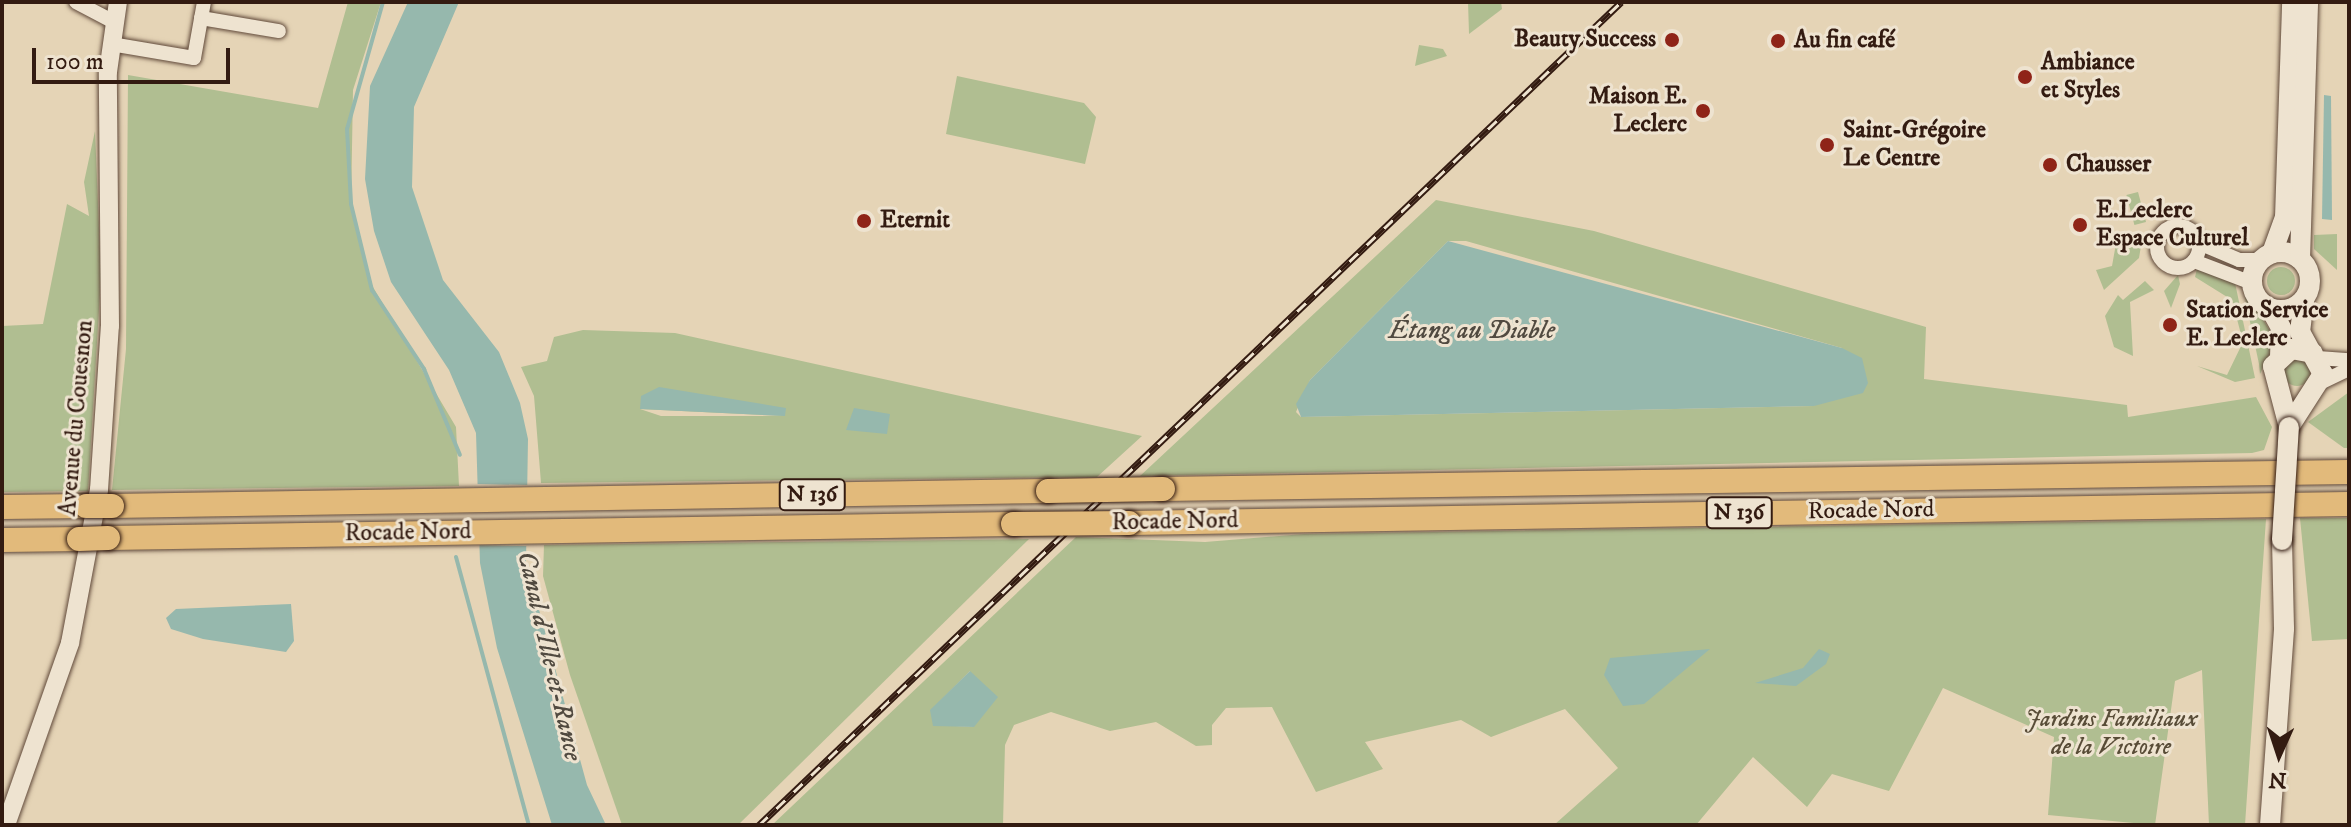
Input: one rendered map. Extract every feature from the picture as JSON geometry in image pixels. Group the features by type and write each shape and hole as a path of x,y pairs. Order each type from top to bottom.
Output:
{"highway":[{"name":"Rocade Nord","path":"2,507 2349,472"},
{"name":"Rocade Nord","path":"2,540 2349,504"}],"main road":[{"path":"2260,825 2271,630 2279,599 2289,427 2281,393 2272,373 2280,355 2281,328 2252,283 2285,218 2292,2"},
{"path":"2289,427 2307,398 2322,382 2316,355 2300,332 2310,279 2300,259 2308,2"},
{"path":"2266,256 2300,259"},
{"path":"2270,308 2285,310 2304,299"},
{"path":"2280,355 2296,348 2316,355"},
{"path":"2281,393 2307,398"},
{"path":"2270,825 2284,628 2279,599"}],"street":[{"path":"76,2 114,22"},
{"name":"Avenue du Couesnon","path":"6,825 70,643 99,490 110,326 111,44 118,2"},
{"path":"111,44 194,58 204,2"},
{"path":"201,18 230,27 279,31"},
{"path":"2252,283 2194,261 2169,266 2158,240 2179,226 2199,243 2239,260 2266,256"},
{"path":"2194,261 2199,243"},
{"path":"2316,355 2349,360"},
{"path":"2322,382 2349,369"}],"green space":[{"path":"348,2 381,2 353,90 351,206 370,282 456,427 459,486 112,490 126,349 128,75 318,108"},
{"path":"1468,2 1501,2 1502,9 1469,34"},
{"path":"1419,45 1443,49 1447,56 1415,66"},
{"path":"957,76 1084,103 1096,117 1085,164 946,134"},
{"path":"95,131 101,276 88,491 2,492 2,326 43,324 67,204 89,216 84,182"},
{"path":"2138,192 2146,222 2134,225 2126,195"},
{"path":"1436,200 1594,231 1926,327 1924,379 2127,405 2128,417 2256,397 2272,427 2264,450 2252,453 1140,476","holes":["1448,241 1466,241 1842,348 1814,406 1301,417 1296,412 1310,380"]},
{"path":"2337,234 2337,270 2314,249 2314,235"},
{"path":"2125,236 2142,240 2139,258 2104,290 2096,270 2112,266 2117,238"},
{"path":"2281,267 2291,271 2295,281 2291,291 2281,295 2271,291 2267,281 2271,271"},
{"path":"2197,269 2234,278 2255,378 2235,382 2197,366 2227,375 2243,342 2232,300 2195,277"},
{"path":"2178,275 2180,284 2171,308 2164,291"},
{"path":"2145,281 2154,290 2130,302 2133,356 2114,347 2105,316 2118,295 2123,300"},
{"path":"2242,284 2276,341 2260,374 2259,364"},
{"path":"583,330 675,333 1142,436 1097,477 541,483 534,396 521,367 547,361 554,337","holes":["640,409 784,416 661,416"]},
{"path":"2297,360 2306,364 2310,373 2306,382 2297,386 2288,382 2284,373 2288,364"},
{"path":"2349,392 2349,448 2344,448 2308,422"},
{"path":"2300,518 2349,518 2349,639 2312,641"},
{"name":"Jardins Familiaux de la Victoire","path":"2266,519 2245,825 2209,825 2202,670 2175,681 2155,825 2048,815 2054,737 1943,688 1889,791 1832,774 1807,807 1753,757 1696,825 1554,825 1618,768 1565,709 1491,737 1461,720 1365,742 1383,769 1316,792 1272,707 1226,708 1212,725 1212,745 1196,746 1156,722 1110,731 1051,712 1014,725 1005,745 1003,825 772,825 1076,537 1205,542 1304,534","holes":["970,671 974,727 955,726 931,710"]},
{"path":"1029,539 738,825 622,825 570,675 543,576 544,545"}],"water":[{"name":"Canal d'Ille-et-Rance","path":"408,2 459,2 414,107 412,187 443,280 499,352 520,403 528,439 526,562 587,785 606,825 552,825 497,648 480,563 476,433 449,370 391,282 374,231 365,179 370,86"},
{"path":"2324,95 2331,96 2332,220 2322,219"},
{"name":"Étang au Diable","path":"1448,241 1842,348 1862,358 1868,383 1863,393 1814,406 1301,417 1296,404 1310,380"},
{"path":"659,387 786,408 785,416 640,409 641,396"},
{"path":"854,408 890,414 887,434 846,430"},
{"path":"291,604 294,641 286,652 203,639 171,629 166,618 176,609"},
{"path":"1710,649 1644,704 1623,706 1604,675 1610,658"},
{"path":"1819,649 1830,654 1826,664 1796,686 1755,683 1803,668"},
{"path":"970,671 998,697 974,727 933,726 930,710"}],"pier":[{"path":"474,484 530,485 529,546 473,545"}],"waterway":[{"path":"383,2 347,129 351,204 372,290 424,369 460,455"},
{"path":"456,557 529,825"}],"railway":[{"path":"759,825 1621,2"}],"place":[{"name":"Beauty Success","path":"1672,40"},
{"name":"Au fin café","path":"1778,41"},
{"name":"Ambiance et Styles","path":"2025,77"},
{"name":"Maison E. Leclerc","path":"1703,111"},
{"name":"Saint-Grégoire Le Centre","path":"1827,145"},
{"name":"Chausser","path":"2050,165"},
{"name":"Eternit","path":"864,221"},
{"name":"E.Leclerc Espace Culturel","path":"2080,225"},
{"name":"Station Service E. Leclerc","path":"2170,325"}]}
